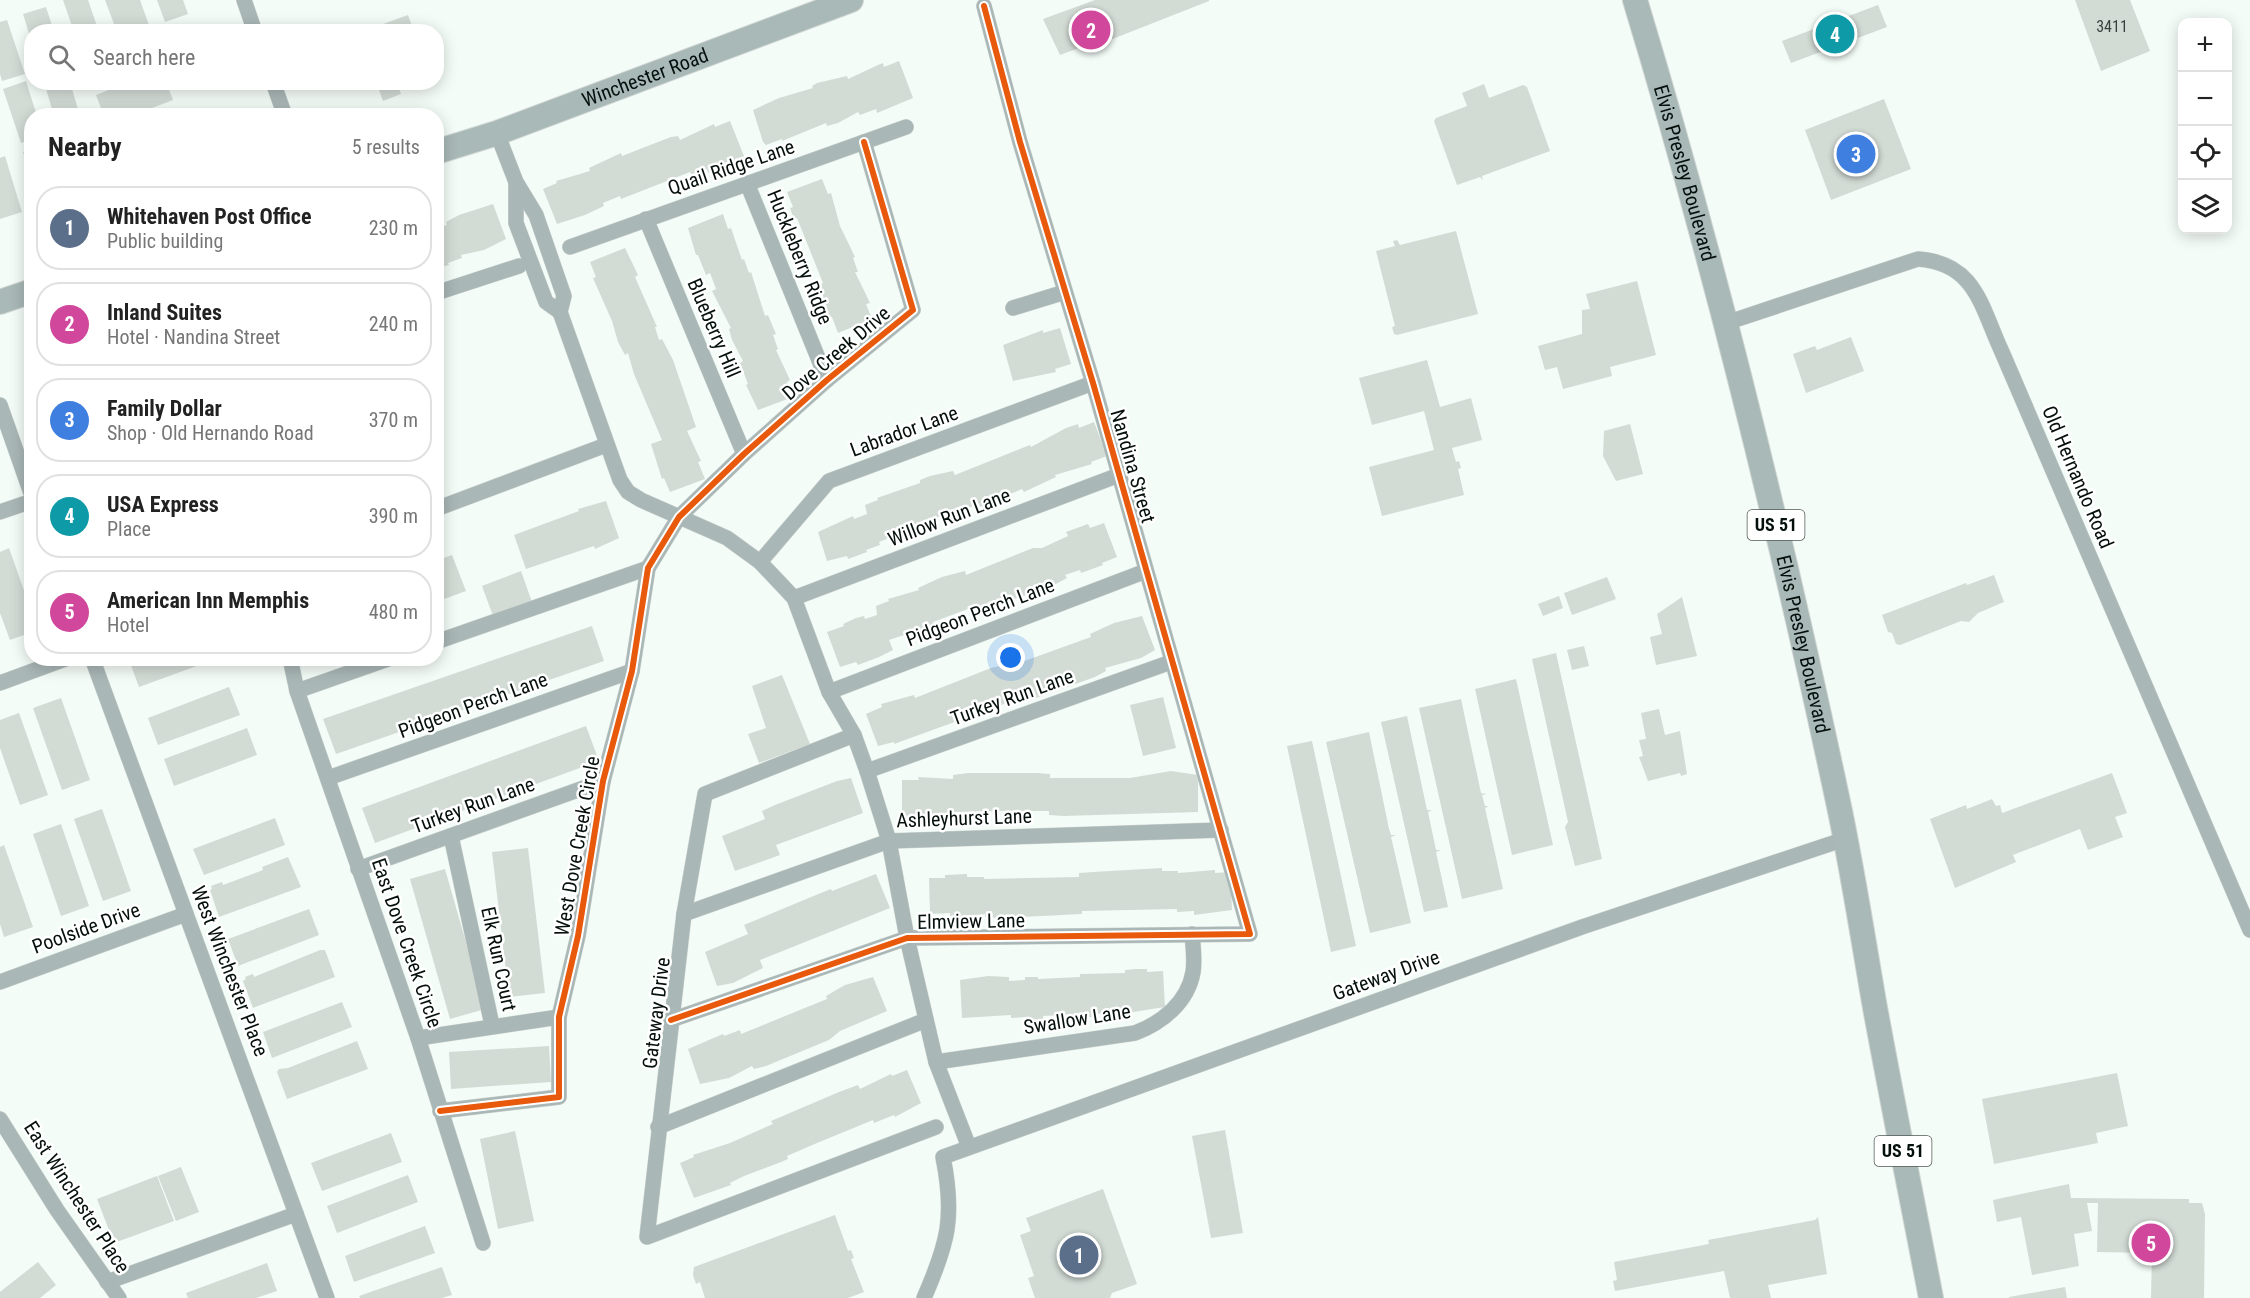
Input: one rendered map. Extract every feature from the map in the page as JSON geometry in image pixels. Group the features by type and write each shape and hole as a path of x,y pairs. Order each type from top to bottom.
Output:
{"main road":[{"name":"Winchester Road","path":"444,150 497,133 851,0"},
{"name":"Elvis Presley Boulevard","path":"1635,0 1676,136 1763,468 1845,839 1931,1298"},
{"path":"0,302 24,294"}],"street":[{"path":"244,0 252,24"},
{"name":"Nandina Street","path":"984,6 1020,142 1093,383 1250,934"},
{"path":"276,90 282,108"},
{"name":"Quail Ridge Lane","path":"570,247 906,127"},
{"path":"497,133 516,182 536,215 564,296 560,312 620,480 628,492 727,538 760,562 794,598 829,692 854,735 867,771 889,841 907,938 936,1062 969,1148"},
{"name":"Dove Creek Drive","path":"679,516 744,453 827,380 913,310 864,142"},
{"path":"516,182 516,223 525,264 546,302 560,312"},
{"name":"Huckleberry Ridge","path":"747,183 827,380"},
{"name":"Blueberry Hill","path":"645,219 744,453"},
{"path":"444,290 550,255"},
{"name":"Old Hernando Road","path":"1726,322 1918,259 1948,264 1967,279 2002,352 2250,930"},
{"path":"1013,309 1065,292"},
{"name":"Labrador Lane","path":"760,562 829,481 1093,383"},
{"path":"0,405 24,473"},
{"path":"444,506 606,446"},
{"name":"Willow Run Lane","path":"794,598 1119,475"},
{"path":"0,512 24,504"},
{"name":"West Dove Creek Circle","path":"440,1111 559,1097 559,1017 578,936 603,781 632,671 648,568 679,516"},
{"path":"444,639 648,568"},
{"name":"Pidgeon Perch Lane","path":"829,692 1146,571"},
{"name":"Turkey Run Lane","path":"867,771 1171,662"},
{"path":"0,683 46,666"},
{"name":"West Winchester Place","path":"95,666 327,1298"},
{"name":"East Dove Creek Circle","path":"292,666 297,691 418,1038 483,1243"},
{"path":"297,691 368,666"},
{"name":"Pidgeon Perch Lane","path":"328,778 632,671"},
{"name":"Gateway Drive","path":"854,735 705,794 684,914 647,1237 936,1127"},
{"name":"Turkey Run Lane","path":"358,868 603,781"},
{"name":"Ashleyhurst Lane","path":"684,914 889,841 1221,830"},
{"name":"Elk Run Court","path":"451,836 492,1025 559,1017"},
{"name":"Gateway Drive","path":"924,1298 939,1265 949,1222 949,1191 943,1157 1593,923 1845,839"},
{"name":"Poolside Drive","path":"0,982 186,914"},
{"name":"Swallow Lane","path":"936,1062 1135,1033 1154,1026 1170,1012 1188,990 1194,971 1192,934"},
{"name":"Elmview Lane","path":"671,1020 907,938 1250,934"},
{"path":"658,1127 926,1020"},
{"path":"418,1038 492,1025"},
{"name":"East Winchester Place","path":"0,1119 119,1298"},
{"path":"107,1282 296,1214"}],"building":[{"path":"63,0 88,0 96,24 71,24"},
{"path":"105,0 140,0 149,24 114,24"},
{"path":"157,0 183,0 188,14 165,22"},
{"path":"1095,0 1209,1 1110,40 1108,37 1060,55 1043,19"},
{"path":"2075,0 2130,0 2150,51 2101,71"},
{"path":"1878,5 1887,27 1791,63 1782,41"},
{"path":"46,7 51,24 26,24 23,14"},
{"path":"408,15 411,24 383,24"},
{"path":"7,20 24,71 24,74 2,81 0,74 0,22"},
{"path":"899,61 913,98 877,113 876,109 860,115 858,112 838,123 827,126 826,123 782,141 782,139 766,145 763,142 753,110 779,98 813,88 812,86 817,83 847,76 848,79 883,63 884,67"},
{"path":"24,82 24,90 29,90 34,108 24,108 24,142 21,143 3,89"},
{"path":"1484,84 1489,98 1523,85 1527,87 1550,151 1482,176 1483,180 1480,177 1457,185 1434,121 1436,118 1467,106 1462,93"},
{"path":"46,90 72,90 78,108 52,108"},
{"path":"109,90 169,90 173,100 152,108 101,108 96,95"},
{"path":"379,90 400,90 401,94 383,101"},
{"path":"1884,99 1911,169 1831,200 1805,130"},
{"path":"730,121 744,156 708,173 707,169 692,175 690,172 621,199 620,196 603,203 604,206 585,215 557,224 543,189 557,183 556,181 590,171 589,168 621,153 622,156 671,137 678,136 680,140 714,124 715,127"},
{"path":"5,156 22,212 0,219 0,158"},
{"path":"822,179 828,194 831,193 840,226 855,257 853,258 858,272 855,272 870,303 866,304 872,319 838,333 832,317 828,318 824,309 827,307 819,285 823,283 797,218 794,219 790,208 793,207 787,192"},
{"path":"493,204 506,239 484,250 461,255 462,258 444,266 444,226 447,225 446,222 459,215"},
{"path":"723,214 728,229 731,228 742,260 744,259 749,273 751,272 765,316 768,315 776,334 773,335 778,349 776,350 790,380 787,382 793,397 758,410 746,385 748,384 740,363 743,361 732,340 729,329 731,328 712,291 716,289 710,273 706,275 696,255 688,228"},
{"path":"1456,231 1478,314 1394,334 1392,327 1395,326 1376,251 1395,246 1393,241 1397,240 1400,245"},
{"path":"625,248 638,275 635,277 657,327 655,327 659,340 662,339 673,360 696,427 687,431 701,461 698,462 705,479 670,492 664,478 662,479 651,444 662,440 634,374 628,353 625,355 618,342 612,321 593,278 596,277 590,262"},
{"path":"1637,281 1656,355 1610,367 1612,376 1563,389 1557,367 1545,370 1538,346 1582,334 1582,310 1590,309 1586,294"},
{"path":"1060,328 1071,364 1055,369 1056,372 1013,381 1003,345 1043,330 1043,333"},
{"path":"1851,337 1864,371 1806,393 1793,354 1815,346 1817,350"},
{"path":"1427,360 1440,407 1471,398 1482,440 1452,448 1456,462 1459,461 1461,468 1458,469 1464,495 1382,516 1369,467 1434,450 1424,411 1372,425 1359,378"},
{"path":"1094,422 1107,456 1091,462 1092,464 1055,475 1056,477 1024,492 1022,489 980,507 979,504 966,509 965,505 934,519 933,517 920,522 921,525 879,542 880,545 848,559 847,556 827,561 818,532 853,516 854,519 867,514 865,505 878,500 877,498 920,483 920,480 930,476 953,471 955,475 1030,445 1031,447 1066,428 1078,424 1079,428"},
{"path":"1630,424 1643,474 1616,481 1603,456 1604,431"},
{"path":"606,501 619,538 595,549 594,546 526,569 514,535 579,511 578,509"},
{"path":"1104,523 1117,557 1102,563 1103,565 1081,573 1080,570 1065,575 1067,578 1054,585 992,607 991,604 978,610 976,606 933,622 934,625 889,640 893,650 879,657 858,665 856,662 840,667 827,632 844,626 843,624 856,618 864,616 865,619 877,615 876,606 889,601 888,599 919,590 918,588 942,577 965,571 966,575 1033,548 1042,548 1068,536 1066,532 1088,524 1090,528"},
{"path":"9,548 24,590 24,635 10,640 0,613 0,552"},
{"path":"452,555 466,591 444,599 444,558"},
{"path":"521,571 532,602 493,616 482,586"},
{"path":"1994,575 2004,602 1978,613 1969,622 1961,621 1900,645 1896,644 1892,633 1888,632 1882,615 1966,583 1967,585"},
{"path":"1607,577 1616,599 1572,615 1564,593"},
{"path":"1559,596 1563,608 1543,616 1538,604"},
{"path":"1682,597 1697,656 1656,665 1650,637 1662,634 1657,614"},
{"path":"1142,616 1155,650 1141,658 1105,668 1106,671 1095,677 1025,702 1024,699 1015,700 894,744 894,742 878,746 866,714 882,707 881,704 914,695 915,698 991,668 1004,665 1005,668 1091,637 1090,634 1114,623"},
{"path":"592,626 604,661 336,754 323,719"},
{"path":"1584,646 1589,666 1572,670 1567,650"},
{"path":"1556,653 1602,859 1575,866 1565,827 1568,822 1532,659"},
{"path":"131,666 197,666 139,687"},
{"path":"782,675 810,744 759,763 748,734 766,728 752,686"},
{"path":"1516,679 1553,845 1512,855 1475,689"},
{"path":"229,687 240,715 158,745 148,718"},
{"path":"1163,697 1176,748 1143,756 1130,705"},
{"path":"61,698 90,780 62,790 33,708"},
{"path":"1461,699 1481,793 1487,794 1482,795 1485,806 1489,806 1485,808 1503,889 1462,899 1419,708"},
{"path":"1659,709 1665,735 1680,731 1687,774 1681,776 1680,773 1648,781 1639,757 1643,756 1639,740 1646,739 1641,713"},
{"path":"19,713 48,795 20,805 0,748 0,720"},
{"path":"1407,716 1427,810 1432,810 1428,812 1436,850 1441,850 1436,852 1448,907 1424,912 1381,722"},
{"path":"586,726 599,761 375,843 362,808"},
{"path":"247,728 257,755 174,786 164,759"},
{"path":"1369,732 1389,829 1391,835 1396,835 1391,837 1411,923 1370,933 1326,742"},
{"path":"1312,741 1356,946 1331,952 1287,746"},
{"path":"1171,771 1198,775 1198,812 1063,816 1049,815 1049,811 1004,811 954,812 954,817 902,817 902,780 919,780 918,777 953,779 953,775 968,773 1037,773 1050,774 1050,778 1130,778"},
{"path":"2112,773 2127,813 2115,817 2123,837 2088,850 2080,829 2013,855 2016,862 1955,888 1930,819 1966,805 1967,809 1992,799 1996,806 2000,805 2002,813"},
{"path":"851,778 863,813 776,845 780,855 735,871 722,836 765,819 762,811 775,805 837,781"},
{"path":"102,809 131,891 103,901 74,819"},
{"path":"275,818 285,845 204,875 193,849"},
{"path":"61,824 89,906 61,916 33,834"},
{"path":"4,845 33,927 4,937 0,924 0,847"},
{"path":"528,848 545,993 509,997 492,852"},
{"path":"288,857 301,887 219,917 210,890 211,886 222,882 223,885 263,870 262,867"},
{"path":"1162,868 1162,871 1178,871 1178,873 1215,870 1215,873 1230,872 1232,910 1194,915 1194,911 1177,912 1177,909 1082,911 1082,914 998,918 985,917 985,914 950,917 950,913 930,914 929,878 967,874 967,877 984,877 984,879 1079,877 1079,873"},
{"path":"445,869 485,1009 450,1019 410,879"},
{"path":"876,874 890,908 760,960 763,968 733,983 717,986 705,952 748,934 744,925 831,889 832,891"},
{"path":"309,909 319,935 238,966 228,939"},
{"path":"325,950 335,977 253,1008 243,981 245,977 253,974 254,977"},
{"path":"1147,969 1147,972 1163,971 1165,1007 1127,1013 1127,1010 1111,1011 1111,1013 1094,1014 1094,1017 1083,1017 1083,1014 1043,1016 1043,1019 1026,1020 1026,1017 1011,1018 1011,1015 962,1018 960,980 988,976 1009,977 1009,981 1025,980 1025,977 1038,977 1038,979 1080,977 1080,974 1125,973 1125,970"},
{"path":"873,977 887,1011 840,1031 829,1040 766,1066 754,1069 752,1066 729,1078 700,1084 688,1049 723,1034 724,1036 740,1030 741,1034 827,999 826,996 845,985"},
{"path":"342,1002 352,1027 272,1058 263,1032"},
{"path":"357,1041 368,1069 287,1099 277,1072 279,1069 288,1068"},
{"path":"549,1046 551,1082 451,1089 449,1052"},
{"path":"907,1070 921,1103 895,1117 894,1115 874,1123 873,1120 817,1143 787,1156 788,1159 744,1176 730,1183 731,1185 694,1198 680,1163 694,1157 693,1155 730,1143 773,1124 771,1121 839,1092 858,1085 860,1089 891,1074 892,1076"},
{"path":"2117,1073 2128,1126 2096,1133 2098,1143 1994,1164 1982,1099"},
{"path":"1225,1130 1243,1233 1211,1238 1192,1136"},
{"path":"515,1131 534,1221 498,1229 480,1139"},
{"path":"391,1133 402,1162 322,1191 311,1163"},
{"path":"181,1167 199,1212 176,1221 158,1176"},
{"path":"408,1175 418,1202 337,1233 327,1206"},
{"path":"157,1176 174,1221 114,1243 97,1199"},
{"path":"2069,1184 2071,1198 2189,1199 2189,1203 2202,1203 2205,1214 2204,1298 2151,1298 2152,1253 2097,1252 2098,1203 2087,1203 2092,1231 2074,1234 2079,1266 2032,1275 2021,1217 1997,1222 1993,1200"},
{"path":"1103,1189 1137,1284 1112,1293 1110,1298 1035,1298 1028,1278 1034,1276 1020,1235 1031,1231 1026,1218"},
{"path":"835,1215 848,1251 851,1250 854,1258 851,1259 864,1292 848,1298 705,1298 700,1282 696,1284 693,1275 694,1267"},
{"path":"1818,1217 1827,1274 1768,1285 1771,1298 1730,1298 1724,1271 1615,1291 1613,1281 1617,1280 1614,1262 1709,1244 1708,1240 1815,1220"},
{"path":"425,1226 435,1253 354,1282 345,1256"},
{"path":"38,1262 56,1285 40,1298 0,1298 0,1292"},
{"path":"267,1263 277,1291 256,1298 188,1298 186,1293"},
{"path":"442,1267 452,1295 442,1298 360,1298 359,1296"},
{"path":"2065,1287 2067,1298 2009,1298 2009,1297"}],"cycle path":[{"path":"671,1020 907,938 1250,934 1093,383 1020,142 984,6"},
{"path":"440,1111 559,1097 559,1017 578,936 603,781 632,671 648,568 679,517 744,454 827,380 913,310 864,142"}],"place":[{"name":"Inland Suites","path":"1091,30"},
{"name":"USA Express","path":"1835,34"},
{"name":"Family Dollar","path":"1856,154"},
{"name":"American Inn Memphis","path":"2151,1243"},
{"name":"Whitehaven Post Office","path":"1079,1255"}]}
